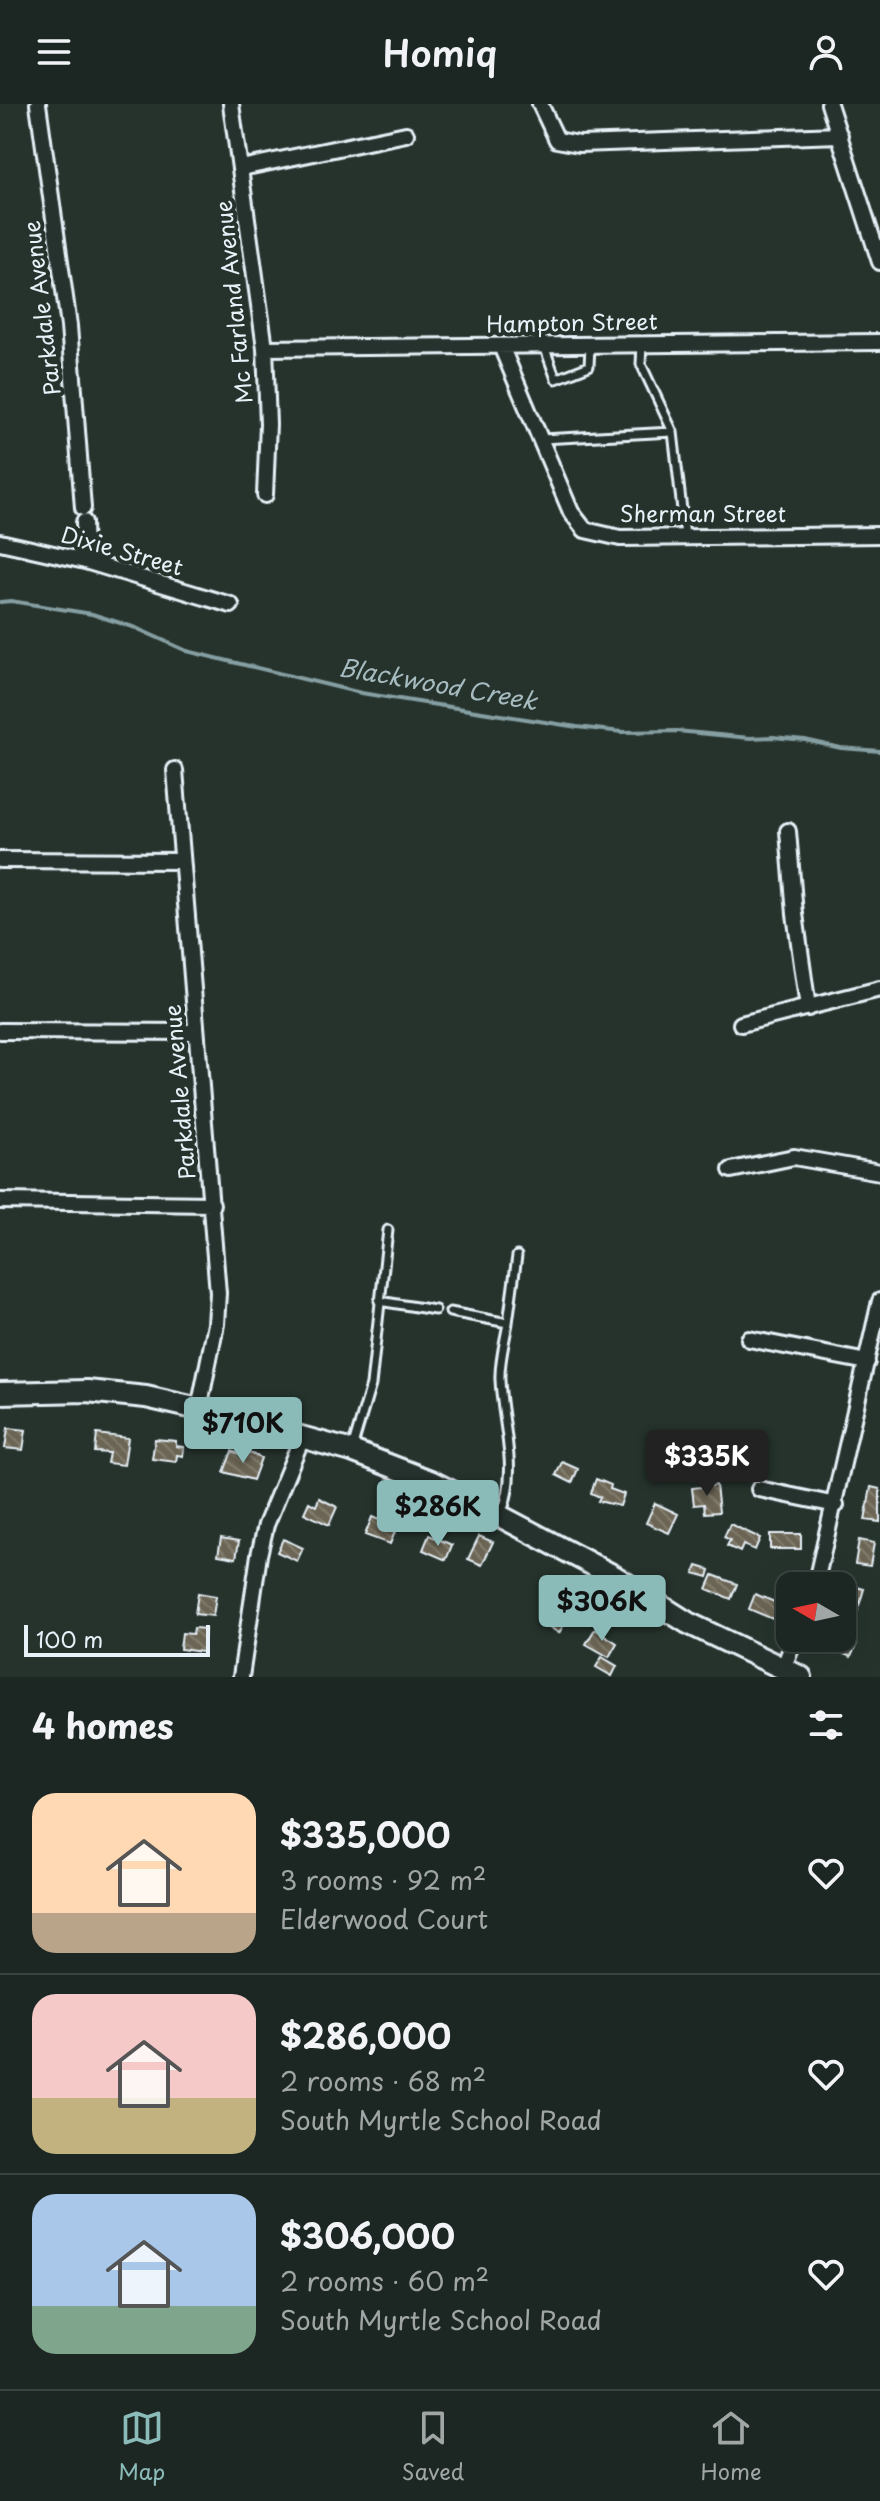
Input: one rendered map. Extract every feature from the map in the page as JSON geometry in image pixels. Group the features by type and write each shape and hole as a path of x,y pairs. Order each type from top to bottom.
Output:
{"main road":[{"path":"0,1393 67,1390 123,1393 199,1409 352,1451 430,1481 500,1516 612,1575 688,1623 792,1673"}],"street":[{"name":"Parkdale Avenue","path":"38,104 69,326 85,561"},
{"name":"Mc Farland Avenue","path":"231,104 265,348 268,424 265,495"},
{"path":"540,104 557,140 579,144 840,135"},
{"path":"829,104 880,262"},
{"path":"241,168 406,134"},
{"name":"Hampton Street","path":"265,348 880,342"},
{"name":"Sherman Street","path":"501,346 571,512 585,530 620,538 880,535"},
{"name":"Dixie Street","path":"0,542 85,561 231,605"},
{"name":"Parkdale Avenue","path":"175,770 212,1204 217,1308 199,1409"},
{"path":"788,831 808,1008"},
{"path":"0,860 182,861"},
{"path":"741,1024 880,989"},
{"path":"0,1031 196,1032"},
{"path":"731,1170 794,1157 880,1172"},
{"path":"0,1201 212,1204"},
{"path":"819,1572 880,1301"},
{"path":"749,1339 867,1362"},
{"path":"241,1677 266,1525 302,1438"},
{"path":"759,1489 836,1505"},
{"path":"792,1673 794,1652"}],"lane":[{"path":"544,346 556,379 589,366 590,345"},
{"path":"642,345 641,364 673,432 685,538"},
{"path":"540,439 673,432"},
{"path":"352,1451 371,1385 388,1230"},
{"path":"500,1516 510,1475 499,1377 517,1256"},
{"path":"379,1301 435,1310"},
{"path":"450,1312 508,1323"}],"building":[{"path":"8,1428 26,1430 23,1450 5,1448"},
{"path":"97,1434 128,1438 124,1465 107,1463 109,1453 95,1452"},
{"path":"155,1439 176,1441 176,1446 184,1447 183,1456 177,1455 176,1462 152,1459"},
{"path":"725,1439 737,1449 719,1472 707,1461"},
{"path":"232,1451 244,1456 246,1451 261,1458 253,1480 224,1472"},
{"path":"562,1462 578,1469 572,1483 556,1475"},
{"path":"596,1479 624,1494 620,1506 598,1501 600,1497 591,1493"},
{"path":"716,1485 719,1512 705,1513 704,1504 694,1505 692,1488"},
{"path":"871,1487 880,1489 880,1522 865,1520"},
{"path":"319,1498 337,1507 329,1525 304,1513 309,1502 316,1506"},
{"path":"655,1503 678,1514 669,1533 646,1523"},
{"path":"372,1517 397,1527 390,1544 365,1535"},
{"path":"730,1524 760,1538 755,1550 743,1545 740,1552 727,1546 730,1540 724,1537"},
{"path":"770,1534 801,1534 801,1549 770,1549"},
{"path":"429,1535 452,1545 446,1560 423,1550"},
{"path":"479,1536 493,1542 482,1565 468,1559"},
{"path":"221,1538 239,1541 236,1558 218,1555"},
{"path":"283,1539 303,1548 297,1561 277,1552"},
{"path":"859,1540 874,1543 870,1566 855,1564"},
{"path":"697,1566 710,1570 708,1577 694,1573"},
{"path":"713,1575 737,1584 731,1599 707,1589"},
{"path":"856,1587 864,1589 856,1616"},
{"path":"198,1593 216,1596 213,1616 195,1614"},
{"path":"755,1594 776,1603 776,1618 775,1620 749,1609"},
{"path":"556,1596 574,1608 559,1633 540,1621"},
{"path":"194,1628 205,1629 203,1652 180,1649 182,1633 193,1634"},
{"path":"595,1629 617,1643 609,1657 586,1644"},
{"path":"602,1657 617,1666 612,1676 596,1667"}],"waterway":[{"name":"Blackwood Creek","path":"0,602 11,601 92,614 136,628 187,651 361,693 577,727 622,732 677,731 750,738 773,737 880,751"}]}
